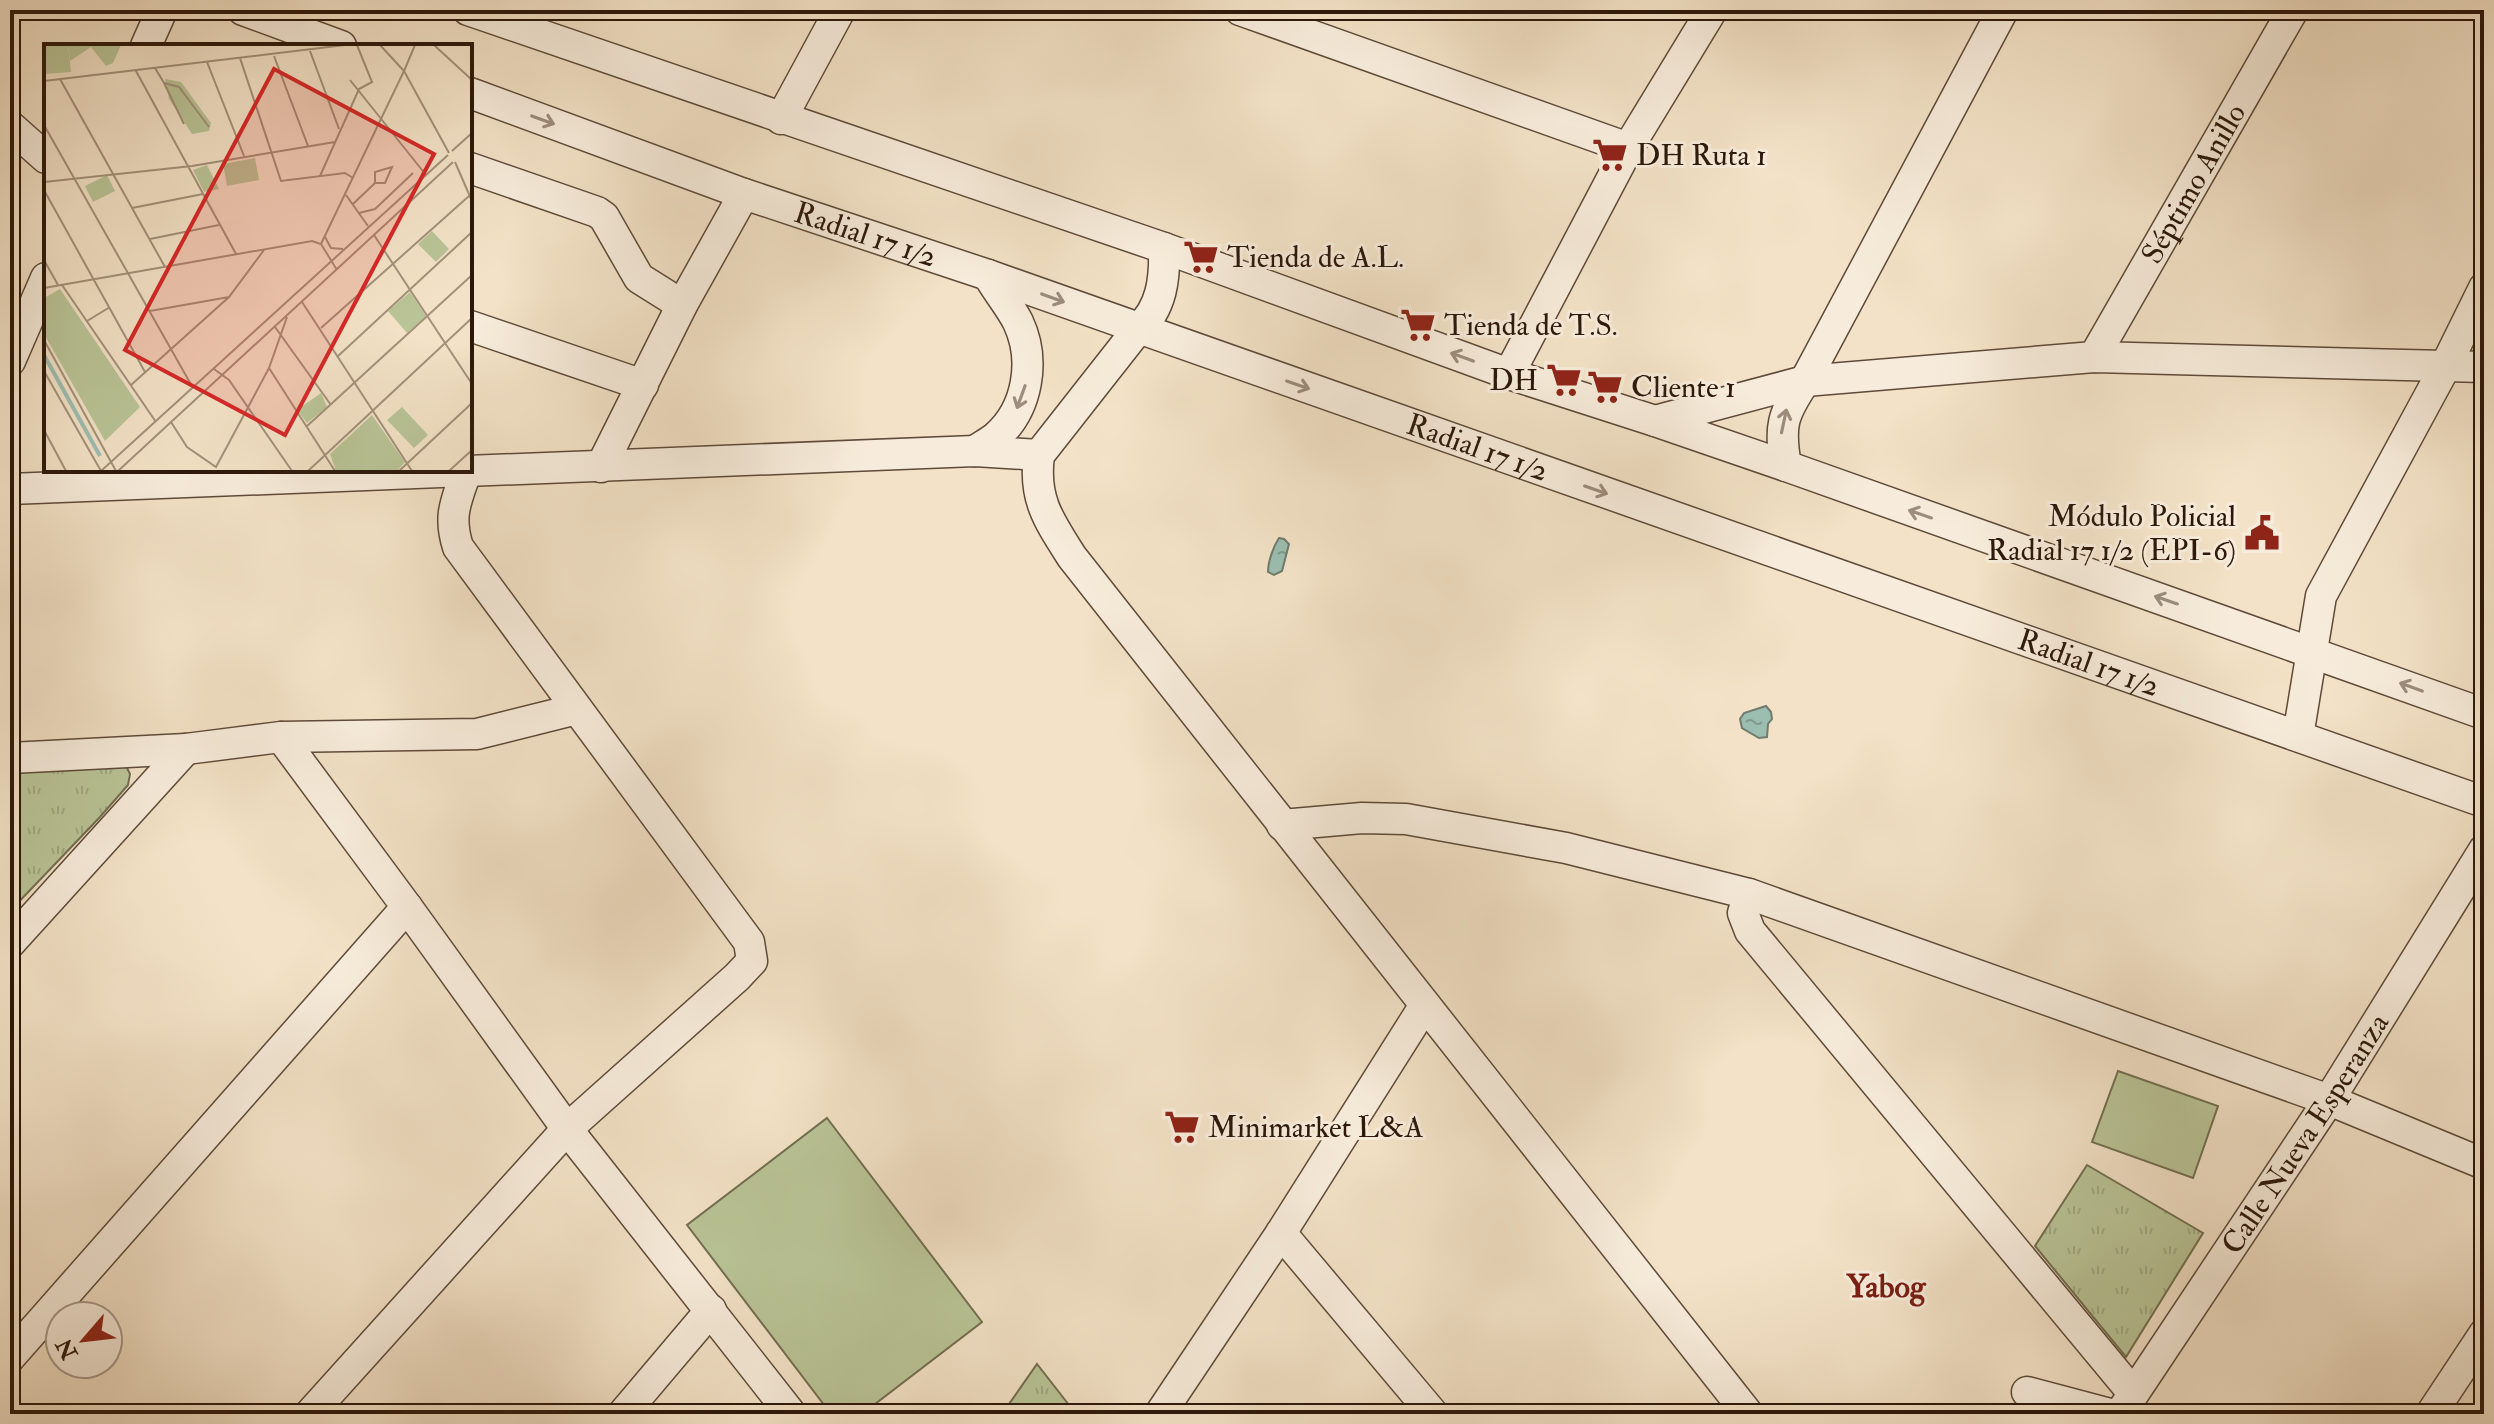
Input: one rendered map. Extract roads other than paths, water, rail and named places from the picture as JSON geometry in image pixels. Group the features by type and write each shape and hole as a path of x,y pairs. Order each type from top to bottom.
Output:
{"street":[{"path":"147,44 162,10"},
{"path":"243,10 336,44"},
{"path":"468,10 1164,248 1509,374 1786,466 2484,714"},
{"path":"781,119 840,10"},
{"path":"1240,10 1628,148"},
{"path":"1509,374 1628,148 1712,10"},
{"path":"1786,466 1781,436 1788,407 1805,381 2003,10"},
{"name":"Séptimo Anillo","path":"2094,357 2293,10"},
{"name":"Radial 17 1/2","path":"472,94 744,194 988,275 2484,802"},
{"path":"10,126 44,156"},
{"path":"472,169 597,212 604,217 639,278 682,305"},
{"path":"601,467 682,305 744,194"},
{"path":"1164,248 1160,298 1150,320 1138,329 1039,455 1038,492 1044,511 1072,557 1748,1414"},
{"path":"975,451 996,437 1013,418 1023,395 1028,371 1026,346 1018,322 988,275"},
{"path":"10,361 44,283"},
{"path":"2298,736 2321,596 2445,367 2484,288"},
{"path":"472,327 643,385"},
{"path":"1655,421 1805,381 2094,357 2484,367"},
{"path":"472,472 975,451 1039,455"},
{"path":"10,489 466,472 453,513 452,528 458,547 749,942 752,961 567,1129 310,1414"},
{"path":"10,758 186,749 281,737 477,734 577,709"},
{"path":"281,737 567,1129 791,1414"},
{"path":"10,943 186,749"},
{"path":"1282,825 1362,818 1406,819 1566,848 1749,894 2329,1100 2484,1164"},
{"name":"Calle Nueva Esperanza","path":"2127,1404 2329,1100 2484,850"},
{"path":"1749,894 1743,913 1750,931 2127,1404"},
{"path":"10,1357 407,907"},
{"path":"1160,1414 1281,1233 1425,1005"},
{"path":"1281,1233 1433,1414"},
{"path":"623,1414 711,1310"},
{"path":"2431,1414 2484,1334"},
{"path":"2027,1392 2110,1414"}],"water":[{"path":"1279,538 1289,544 1282,571 1274,575 1268,572 1268,568"},
{"path":"1766,706 1772,719 1768,724 1767,737 1759,738 1742,728 1740,719 1744,713"}],"place":[{"name":"DH Ruta 1","path":"1610,155"},
{"name":"Tienda de A.L.","path":"1201,257"},
{"name":"Tienda de T.S.","path":"1418,325"},
{"name":"DH","path":"1564,380"},
{"name":"Cliente 1","path":"1605,387"},
{"name":"Módulo Policial Radial 17 1/2 (EPI-6)","path":"2262,533"},
{"name":"Minimarket L&A","path":"1182,1127"}],"district":[{"name":"Yabog","path":"1886,1287"}]}
